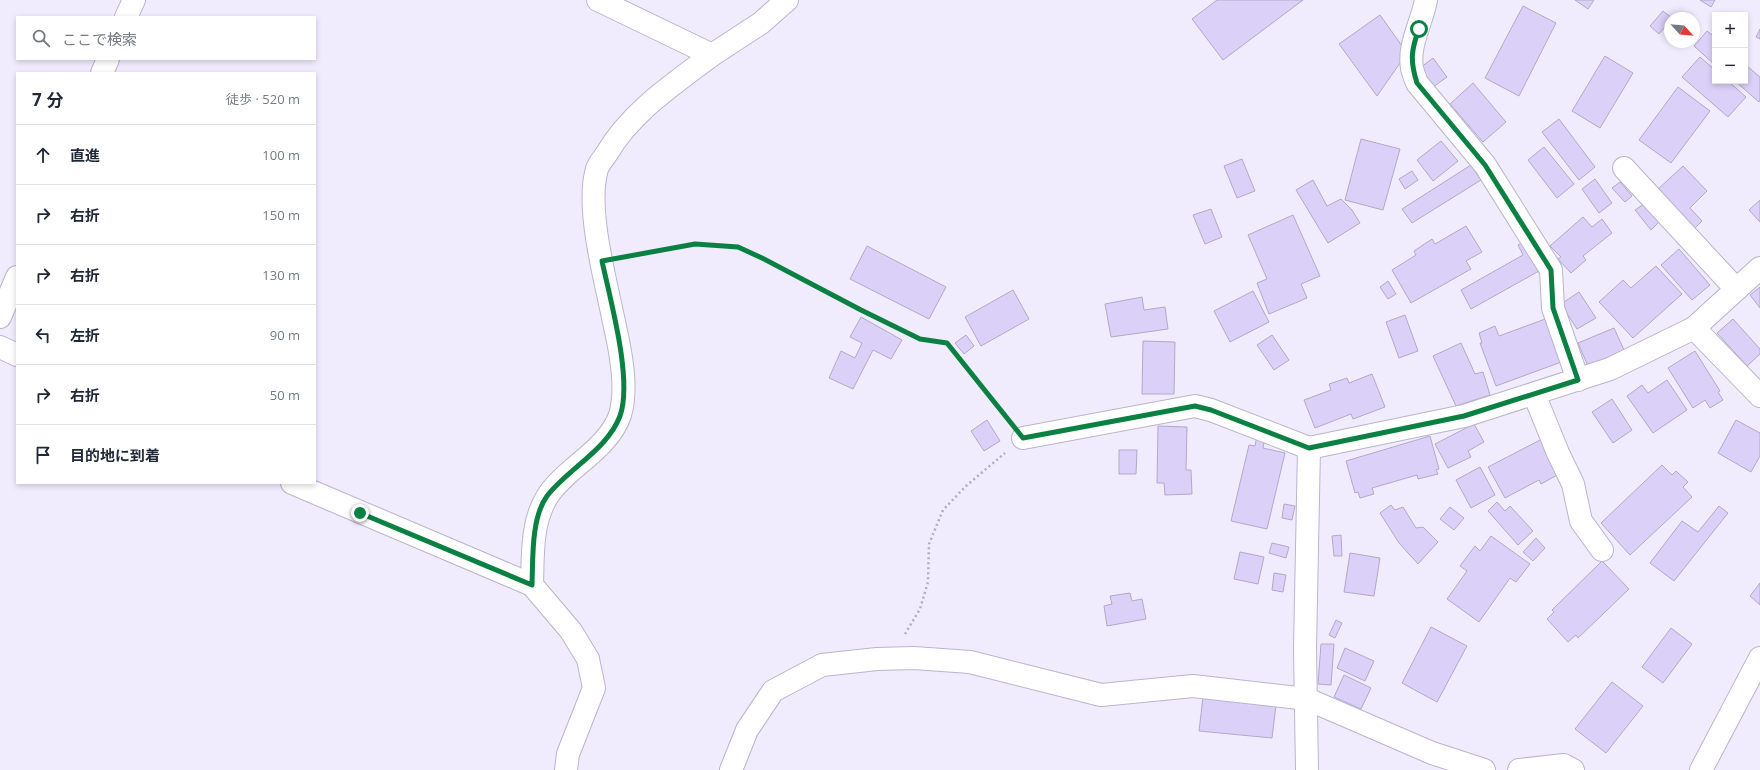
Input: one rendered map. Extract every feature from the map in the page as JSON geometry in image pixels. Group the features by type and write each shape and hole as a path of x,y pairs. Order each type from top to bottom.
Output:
{"street":[{"path":"126,16 134,0"},
{"path":"598,0 712,55"},
{"path":"532,585 533,540 539,516 546,497 609,435 620,416 624,396 619,343 598,245 593,193 598,168 616,137 650,102 712,55 761,23 787,0"},
{"path":"1426,0 1424,14 1413,47 1412,67 1417,83 1485,165 1551,270 1553,308 1578,380"},
{"path":"102,72 108,60"},
{"path":"1624,168 1736,289"},
{"path":"1023,438 1195,406 1211,410 1309,448 1464,416 1610,369 1694,328 1760,268"},
{"path":"0,317 16,279"},
{"path":"1694,328 1760,396"},
{"path":"0,347 16,355"},
{"path":"1534,394 1558,453 1573,484 1582,522 1602,550"},
{"path":"1309,448 1305,649 1309,769"},
{"path":"294,484 532,585 572,631 588,659 594,688 568,754 566,770"},
{"path":"731,770 747,730 773,691 822,664 877,659 914,658 970,662 1101,695 1193,686 1307,699 1432,753 1484,770"},
{"path":"1701,770 1760,658"},
{"path":"1524,770 1564,765 1573,770"}],"path":[{"path":"602,261 695,244 738,247 920,339 947,343 1023,438 966,486 943,510 929,544 928,582 920,609 907,632 877,659"}],"building":[{"path":"1217,0 1303,0 1223,60 1192,19"},
{"path":"1575,0 1594,0 1588,9"},
{"path":"1700,0 1715,0 1711,7"},
{"path":"1523,6 1556,23 1519,96 1485,78"},
{"path":"1663,11 1664,12 1664,28 1659,34 1650,26"},
{"path":"1380,15 1407,53 1377,96 1339,44"},
{"path":"1760,29 1760,39 1756,37"},
{"path":"1707,31 1712,35 1712,62 1696,48 1700,48 1700,39"},
{"path":"1605,56 1633,73 1600,128 1572,111"},
{"path":"1700,57 1712,67 1712,84 1731,84 1746,97 1728,117 1682,77"},
{"path":"1433,58 1447,77 1433,87 1420,68"},
{"path":"1748,67 1760,77 1759,102 1738,84 1748,84"},
{"path":"1473,83 1506,122 1483,142 1450,104"},
{"path":"1678,87 1710,111 1671,163 1639,140"},
{"path":"1559,119 1595,167 1579,180 1542,132"},
{"path":"1361,139 1400,149 1383,210 1345,200"},
{"path":"1441,141 1458,161 1433,181 1417,160"},
{"path":"1544,147 1574,184 1557,198 1528,160"},
{"path":"1242,159 1255,191 1237,198 1224,166"},
{"path":"1471,165 1481,180 1412,223 1402,209"},
{"path":"1683,166 1707,191 1690,208 1702,221 1693,230 1656,191"},
{"path":"1412,171 1418,180 1405,189 1399,179"},
{"path":"1595,179 1612,203 1599,213 1582,189"},
{"path":"1313,180 1327,206 1341,199 1352,210 1360,223 1328,243 1296,190"},
{"path":"1620,182 1632,196 1625,202 1612,188"},
{"path":"1760,200 1760,222 1749,210"},
{"path":"1644,204 1659,222 1651,230 1635,210"},
{"path":"1211,209 1222,237 1205,244 1193,215"},
{"path":"1293,215 1320,276 1301,284 1307,298 1269,314 1257,283 1267,279 1248,235"},
{"path":"1583,217 1592,227 1602,219 1612,233 1583,256 1586,260 1571,273 1558,259 1561,257 1550,246"},
{"path":"1466,226 1482,252 1466,261 1471,269 1411,303 1392,270 1416,255 1414,251 1432,239 1435,244"},
{"path":"1523,242 1539,271 1471,309 1461,290 1523,255 1518,245"},
{"path":"867,246 946,287 929,319 850,279"},
{"path":"1679,249 1710,285 1692,300 1661,265"},
{"path":"1656,266 1682,294 1633,338 1599,302 1623,280 1631,288"},
{"path":"1388,281 1396,294 1388,299 1380,287"},
{"path":"1760,287 1760,308 1750,295"},
{"path":"1013,290 1029,319 981,346 965,317"},
{"path":"1253,291 1269,322 1230,342 1214,311"},
{"path":"1579,292 1596,318 1577,329 1561,304"},
{"path":"1142,297 1144,310 1165,307 1168,329 1111,337 1105,304"},
{"path":"1405,315 1418,351 1399,358 1386,322"},
{"path":"861,317 902,340 891,359 873,350 853,389 829,378 841,351 855,358 862,343 850,337"},
{"path":"1548,318 1564,361 1496,386 1480,343 1482,343 1479,333 1495,326 1499,336"},
{"path":"1733,319 1760,349 1760,354 1747,366 1717,333"},
{"path":"1614,328 1624,350 1588,366 1578,343"},
{"path":"966,335 974,346 964,354 955,343"},
{"path":"1272,335 1289,360 1274,370 1257,345"},
{"path":"1143,341 1175,342 1174,394 1142,394"},
{"path":"1461,343 1475,374 1483,372 1490,395 1456,406 1433,356"},
{"path":"1695,351 1720,391 1718,392 1723,400 1710,408 1705,400 1693,408 1668,368"},
{"path":"1372,374 1385,407 1353,419 1351,414 1315,428 1304,400 1331,390 1329,384 1347,378 1349,383"},
{"path":"1667,380 1687,410 1653,433 1627,396 1642,385 1648,393"},
{"path":"1612,399 1632,430 1613,443 1592,412"},
{"path":"987,420 1000,441 984,451 971,431"},
{"path":"1736,420 1760,433 1760,456 1751,472 1718,453"},
{"path":"1474,424 1484,442 1468,451 1471,457 1448,468 1435,444"},
{"path":"1158,426 1187,427 1186,470 1191,470 1192,494 1165,495 1164,483 1157,483"},
{"path":"1257,436 1265,438 1263,448 1285,453 1267,529 1231,521 1249,445 1255,446"},
{"path":"1430,436 1439,469 1436,470 1438,474 1418,479 1417,475 1372,488 1374,494 1360,498 1358,492 1355,493 1346,461"},
{"path":"1542,439 1559,474 1541,484 1539,480 1505,498 1488,467"},
{"path":"1119,450 1137,450 1136,474 1119,474"},
{"path":"1662,465 1672,475 1676,471 1688,482 1683,487 1692,497 1630,555 1601,523"},
{"path":"1480,467 1495,495 1471,508 1456,480"},
{"path":"1497,502 1505,511 1510,506 1533,531 1518,545 1488,511"},
{"path":"1284,504 1295,506 1292,520 1282,518"},
{"path":"1391,505 1395,510 1403,507 1416,528 1423,527 1438,542 1418,564 1399,543 1380,513"},
{"path":"1719,506 1728,513 1674,581 1650,563 1682,521 1698,532"},
{"path":"1450,507 1464,518 1454,530 1440,519"},
{"path":"1341,535 1342,556 1334,556 1332,536"},
{"path":"1491,536 1530,564 1516,582 1510,578 1479,622 1447,599 1467,571 1460,566 1475,546 1480,551"},
{"path":"1536,538 1545,548 1533,561 1523,552"},
{"path":"1272,543 1289,547 1286,558 1269,553"},
{"path":"1240,552 1264,557 1258,584 1234,579"},
{"path":"1350,553 1380,558 1374,596 1344,592"},
{"path":"1602,561 1629,589 1578,638 1576,635 1568,642 1547,619 1554,612 1552,610"},
{"path":"1274,573 1286,575 1283,592 1272,590"},
{"path":"1760,583 1760,605 1750,596"},
{"path":"1130,593 1132,601 1142,599 1146,619 1107,626 1104,606 1112,604 1110,596"},
{"path":"1336,620 1342,623 1335,638 1329,635"},
{"path":"1431,627 1467,646 1437,702 1402,683"},
{"path":"1671,628 1692,644 1663,683 1642,667"},
{"path":"1321,644 1334,644 1331,685 1318,684"},
{"path":"1345,648 1374,661 1365,681 1337,668"},
{"path":"1344,675 1371,688 1361,709 1334,697"},
{"path":"1612,682 1643,706 1606,753 1575,729"},
{"path":"1203,697 1276,705 1272,738 1199,731"}],"route":[{"path":"360,513 532,585 533,540 539,516 546,497 609,435 620,416 624,396 619,343 602,261 695,244 738,247 920,339 947,343 1023,438 1195,406 1211,410 1309,448 1464,416 1578,380 1553,308 1551,270 1485,165 1417,83 1412,67 1412,57 1413,47 1419,29"}]}
